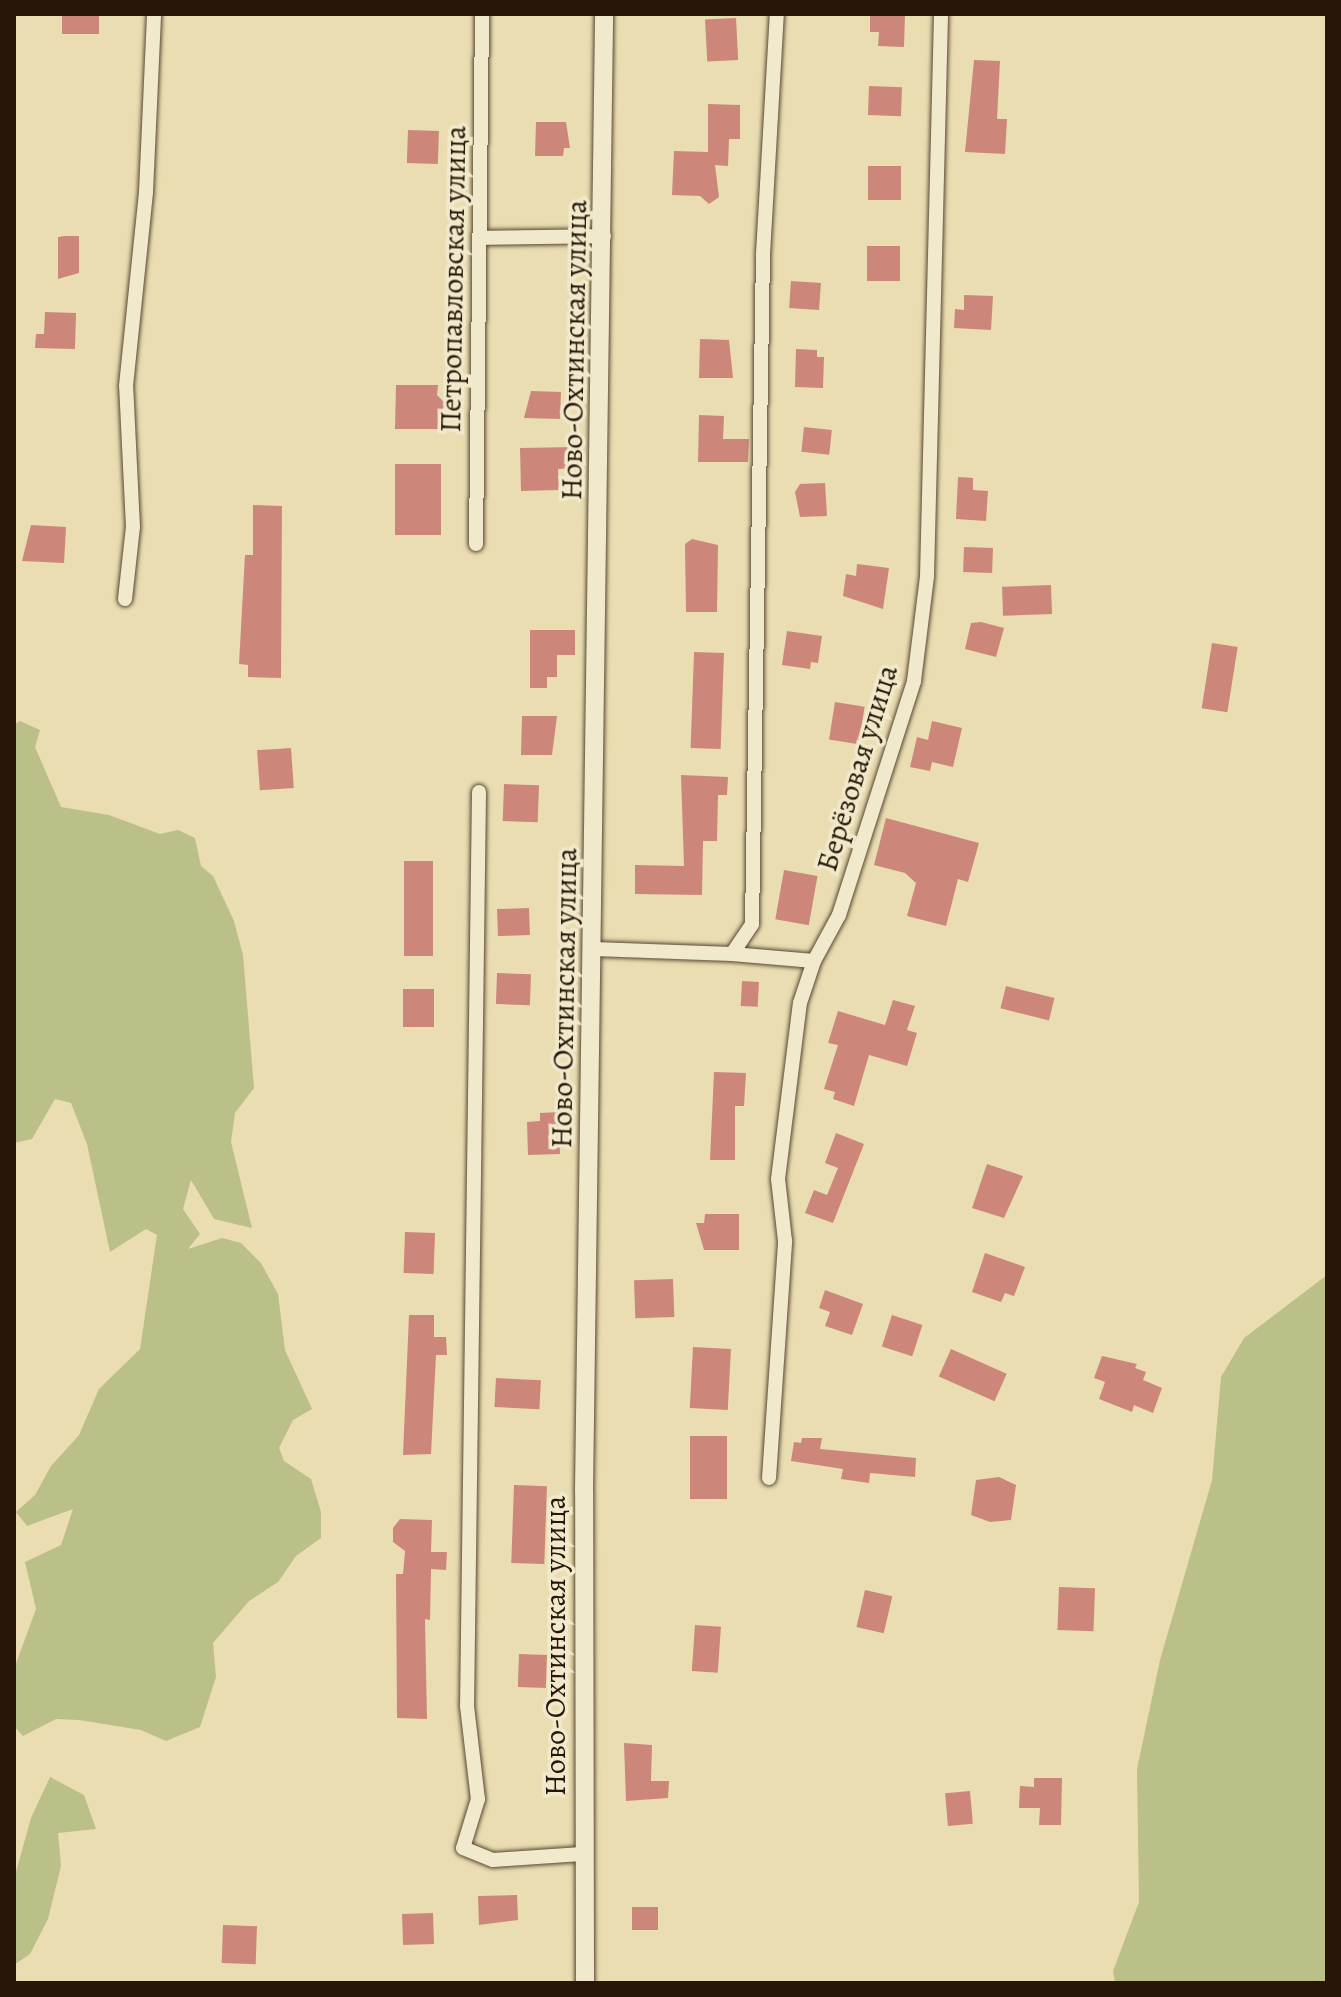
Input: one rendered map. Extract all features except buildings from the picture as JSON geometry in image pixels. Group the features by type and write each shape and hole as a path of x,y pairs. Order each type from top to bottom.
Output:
{"street":[{"path":"125,599 133,527 126,386 146,192 154,14"},
{"name":"Петропавловская улица","path":"476,544 482,14"},
{"name":"Ново-Охтинская улица","path":"585,1983 582,1854 604,236 604,14"},
{"path":"732,954 752,924 763,254 777,14"},
{"name":"Берёзовая улица","path":"769,1478 785,1241 778,1179 800,1003 814,961 839,915 914,681 927,576 941,14"},
{"path":"479,238 604,236"},
{"path":"479,792 467,1706 478,1799 463,1848 493,1860 582,1854"},
{"path":"594,949 732,954 814,961"}],"green space":[{"path":"20,721 40,730 35,747 61,807 109,815 160,834 178,830 195,838 201,866 213,876 234,921 243,955 254,1088 235,1113 231,1142 252,1228 214,1219 191,1180 183,1209 200,1234 188,1249 222,1238 241,1243 261,1263 278,1294 285,1350 312,1409 293,1420 279,1448 284,1461 311,1479 321,1512 321,1538 296,1556 278,1582 249,1601 213,1643 216,1677 200,1727 166,1741 141,1730 79,1720 56,1719 23,1736 14,1726 14,1669 36,1609 25,1562 61,1545 73,1509 27,1526 16,1512 35,1495 51,1466 79,1435 99,1389 140,1349 157,1235 146,1229 110,1252 87,1144 71,1103 55,1099 32,1139 14,1143 14,725"},
{"path":"1327,1275 1327,1983 1115,1983 1113,1971 1139,1902 1137,1769 1160,1660 1212,1480 1221,1377 1244,1338"},
{"path":"50,1777 84,1795 96,1829 58,1833 61,1866 48,1919 30,1954 14,1965 14,1879 31,1818"}]}
